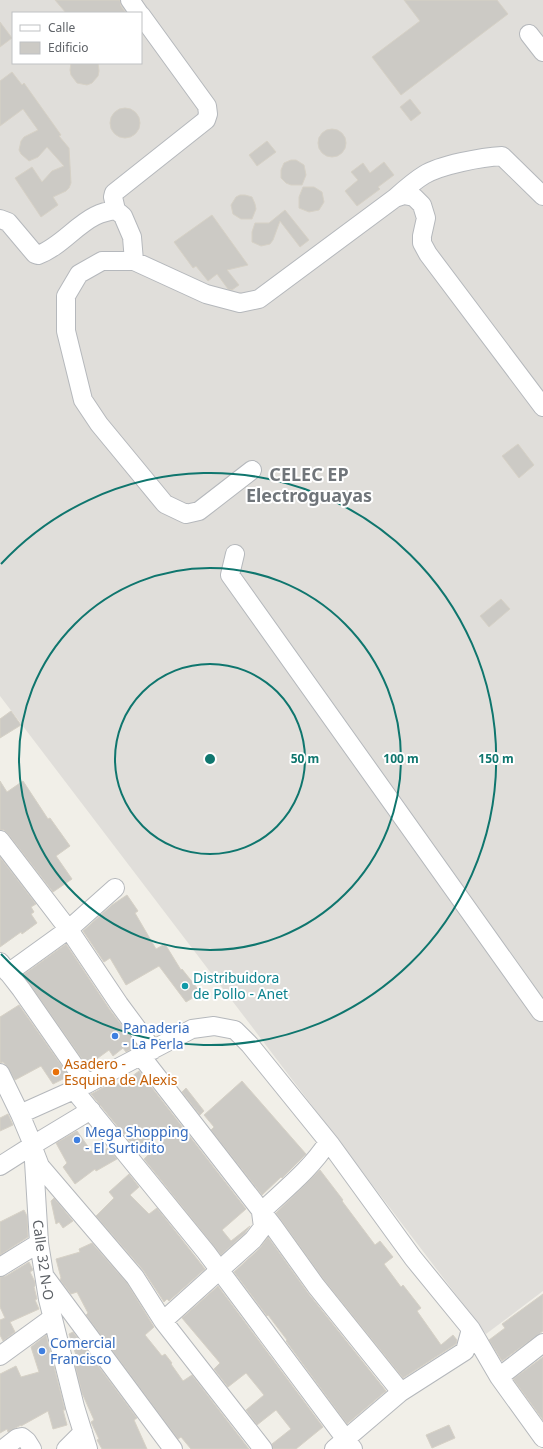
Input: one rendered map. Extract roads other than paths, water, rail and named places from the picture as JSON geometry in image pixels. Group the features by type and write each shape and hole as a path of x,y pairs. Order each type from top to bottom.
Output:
{"street":[{"path":"130,0 139,12"},
{"path":"134,261 132,238 123,216 116,210 113,197 114,192 206,120 208,114 208,106 142,17"},
{"path":"529,34 543,52"},
{"path":"252,470 199,512 186,514 165,504 99,424 83,400 66,331 66,296 79,274 102,261 134,261 206,294 240,303 259,300 424,175 438,168 490,157 502,156 543,196"},
{"path":"395,198 404,195 414,197 422,205 426,218 422,243 428,254 543,406"},
{"path":"0,219 8,222 35,254 38,255 60,243 93,216 116,210"},
{"path":"235,554 230,575 541,1012 543,1011"},
{"path":"0,840 69,929 119,1004 147,1053 261,1212 316,1286 401,1392"},
{"path":"115,888 69,929 4,968 21,989 80,1087 91,1110 202,1246 344,1446 401,1392 465,1350 471,1329"},
{"path":"20,1114 80,1087 192,1029 214,1026 235,1030 250,1045 328,1142 413,1258 471,1329 499,1377 543,1437"},
{"name":"Calle 32 N-O","path":"0,1073 20,1114 32,1145 39,1243 44,1275 52,1318 85,1441"},
{"path":"0,1166 91,1110"},
{"path":"261,1212 307,1168 322,1152 328,1142"},
{"path":"32,1145 40,1166 135,1277 164,1320 263,1449"},
{"path":"164,1320 253,1240 263,1227 261,1212"},
{"path":"0,1267 39,1243"},
{"path":"44,1275 173,1449"},
{"path":"0,1356 52,1318"},
{"path":"499,1377 543,1343"},
{"path":"3,1449 17,1438 22,1437 27,1441 32,1449"},
{"path":"66,1449 85,1441"}],"place":[{"name":"Distribuidora de Pollo - Anet","path":"185,986"},
{"name":"Panaderia - La Perla","path":"115,1036"},
{"name":"Asadero - Esquina de Alexis","path":"56,1072"},
{"name":"Mega Shopping - El Surtidito","path":"77,1140"},
{"name":"Comercial Francisco","path":"42,1351"}],"district":[{"name":"CELEC EP Electroguayas","path":"309,485"}]}
